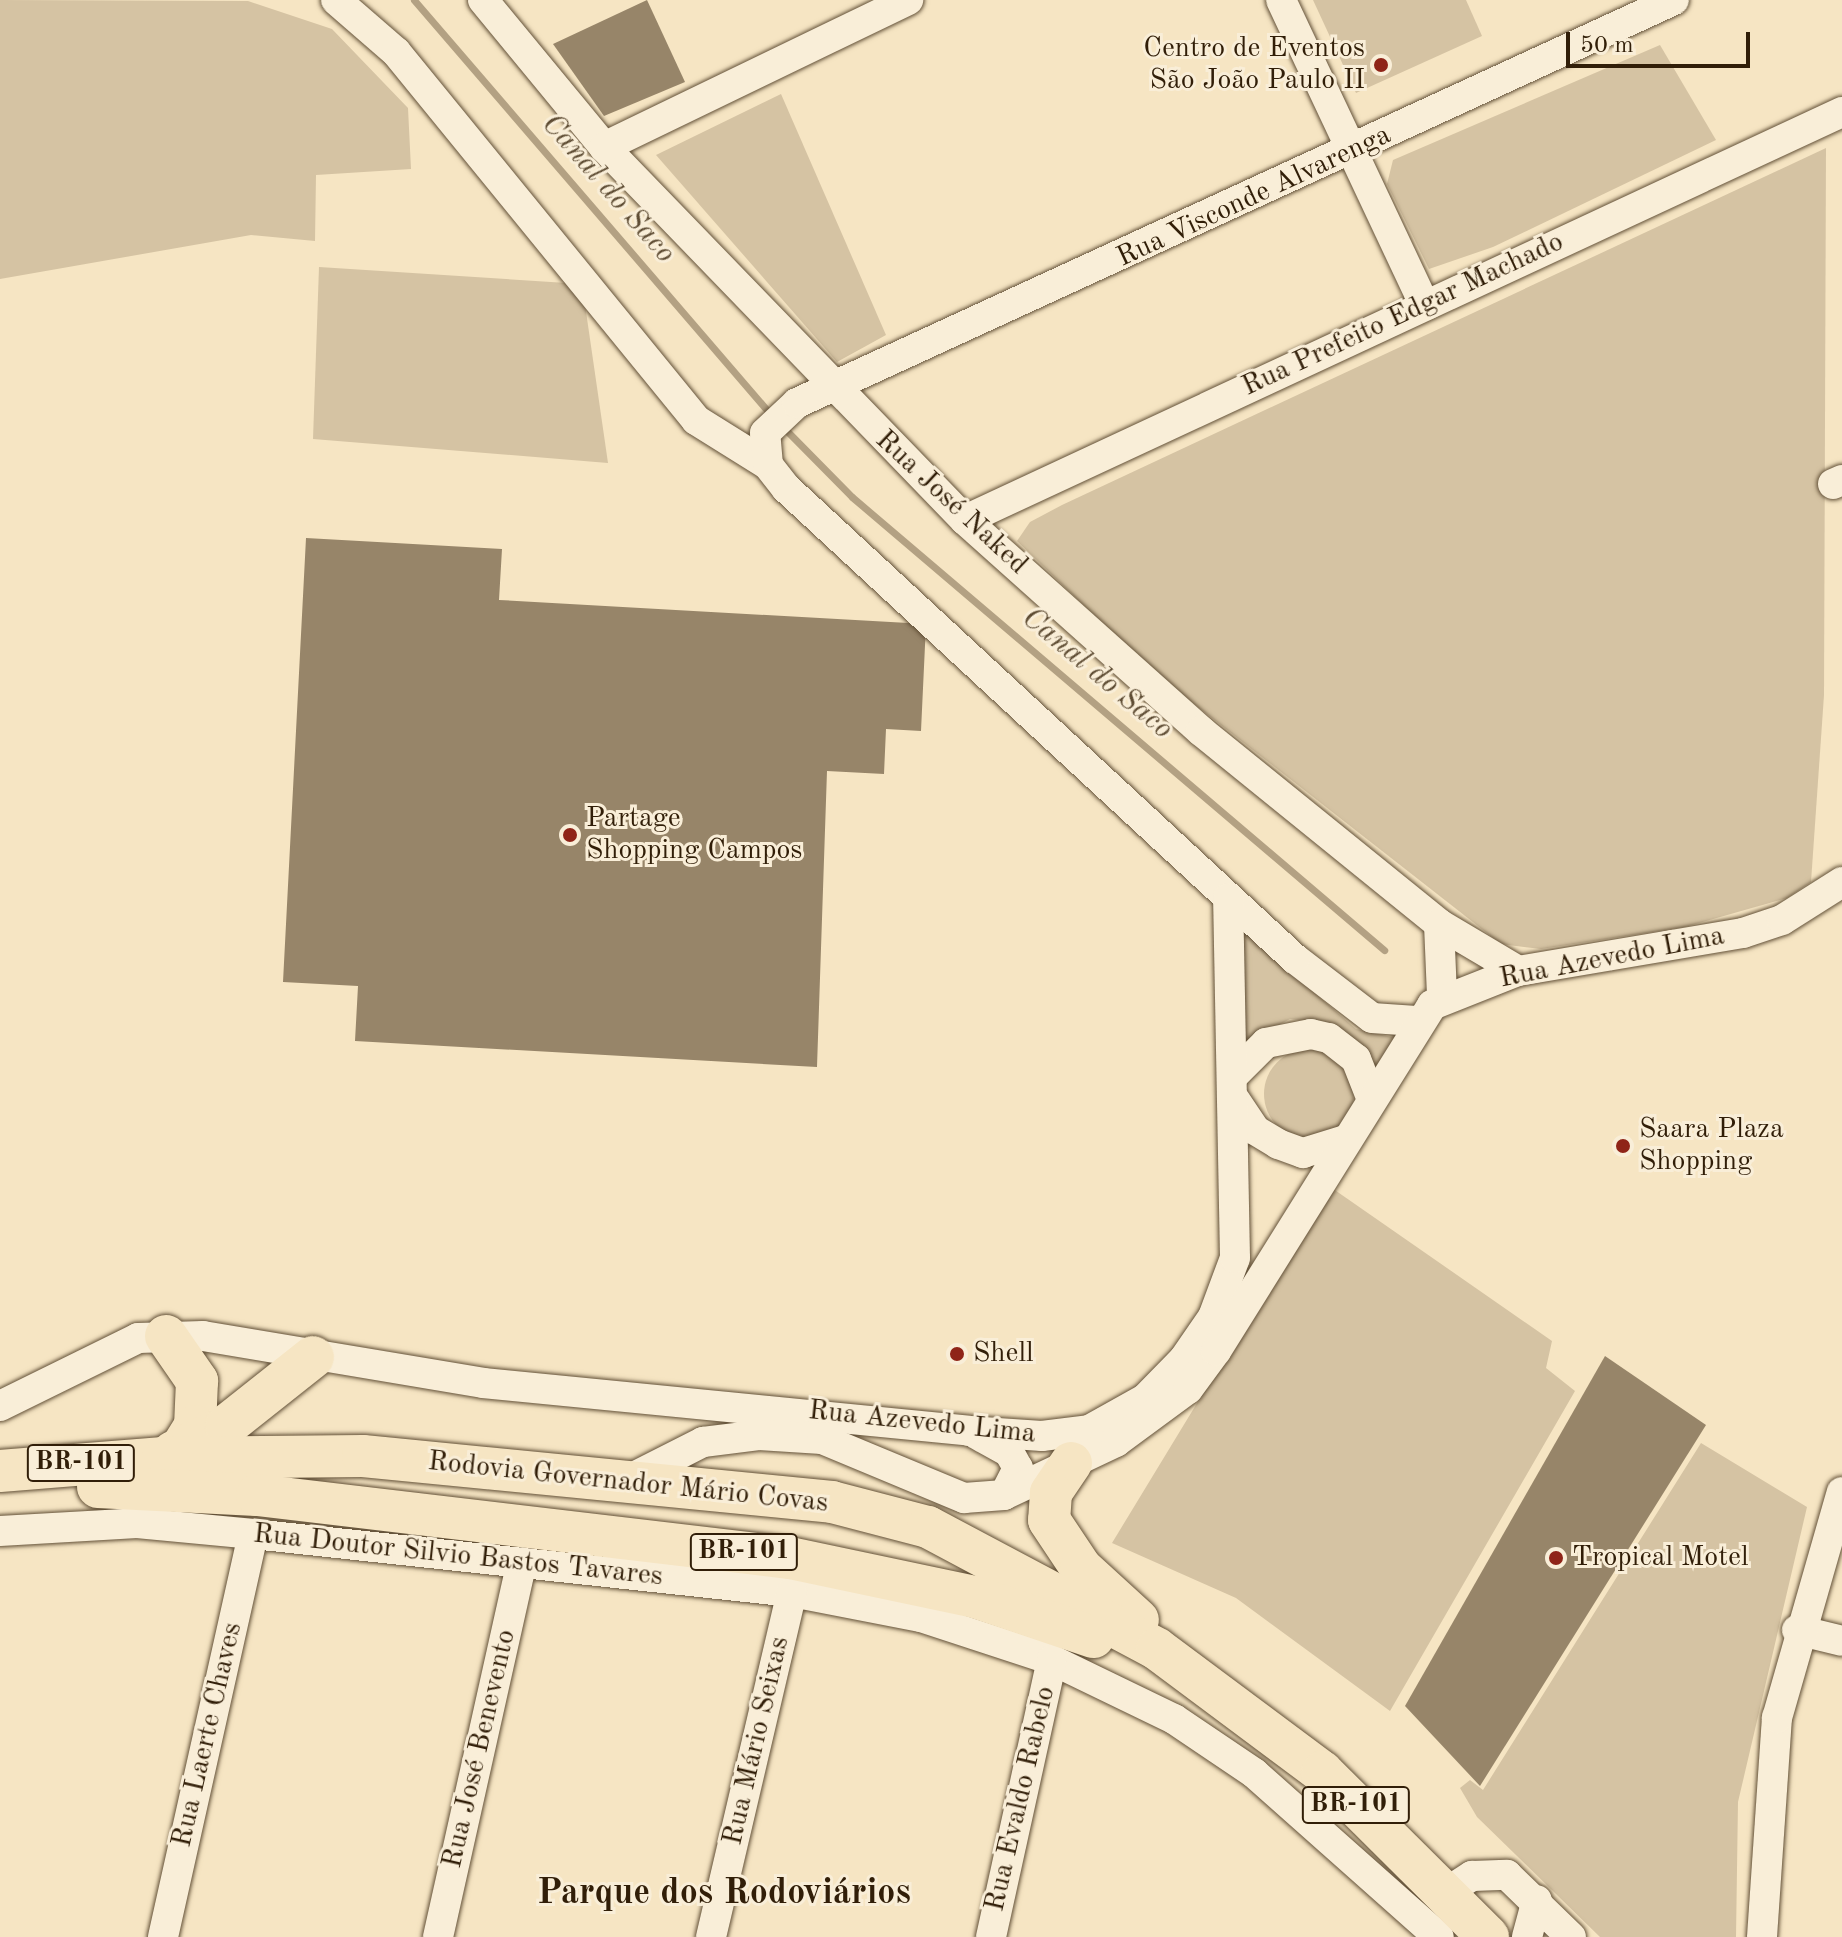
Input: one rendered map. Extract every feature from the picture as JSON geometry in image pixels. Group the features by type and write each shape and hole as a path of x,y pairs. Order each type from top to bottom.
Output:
{"highway":[{"path":"166,1336 197,1381 195,1426 173,1451"},
{"path":"173,1451 226,1426 313,1357"},
{"name":"Rodovia Governador Mário Covas","path":"0,1471 173,1451 363,1456 630,1479 832,1502 928,1527 1157,1649 1322,1772 1447,1892 1488,1937"},
{"path":"1071,1463 1051,1493 1049,1520 1081,1568 1211,1689"},
{"path":"395,1509 560,1513 630,1479"},
{"name":"Rodovia Governador Mário Covas","path":"0,1494 135,1486 395,1509 790,1558 975,1597 1072,1628 1211,1689"}],"street":[{"path":"336,0 396,52 710,430 768,465 1228,898 1340,999 1372,1018 1416,1021"},
{"name":"Rua José Naked","path":"483,0 604,147 833,391 965,520 1201,731 1439,924 1518,971"},
{"path":"604,147 908,0"},
{"path":"1281,0 1355,151 1424,304"},
{"name":"Rua Visconde Alvarenga","path":"710,430 769,422 1674,0"},
{"name":"Rua Prefeito Edgar Machado","path":"965,520 1842,112"},
{"path":"768,465 769,422"},
{"name":"Rua Azevedo Lima","path":"630,1479 703,1442 759,1435 822,1439 930,1490 964,1498 1004,1495 1116,1442 1188,1389 1416,1021 1442,997 1518,971 1743,933 1782,920 1842,882"},
{"name":"Rua Azevedo Lima","path":"166,1336 483,1383 969,1431 1042,1436 1089,1430 1145,1399 1184,1359 1213,1317 1235,1258 1235,1087 1228,898"},
{"path":"1439,924 1442,997"},
{"path":"1345,1140 1303,1153 1278,1144 1255,1130 1235,1087 1266,1043 1311,1034 1329,1038 1356,1059 1371,1097"},
{"path":"0,1406 103,1353 166,1336"},
{"path":"969,1431 1013,1460 1015,1484 1004,1495"},
{"path":"1762,1937 1767,1785 1797,1630 1842,1492"},
{"name":"Rua Doutor Silvio Bastos Tavares","path":"0,1531 137,1523 792,1592 921,1617 1052,1660 1174,1719 1254,1773 1439,1937"},
{"name":"Rua Laerte Chaves","path":"163,1937 253,1534"},
{"name":"Rua José Benevento","path":"438,1937 522,1562"},
{"name":"Rua Mário Seixas","path":"711,1937 792,1592"},
{"path":"1797,1630 1842,1641"},
{"name":"Rua Evaldo Rabelo","path":"991,1937 1052,1660"},
{"path":"1447,1892 1472,1876 1496,1872 1537,1900 1571,1937"},
{"path":"1527,1937 1537,1900"}],"shaded area":[{"path":"0,0 248,1 332,29 408,108 411,169 316,175 315,241 251,235 0,279"},
{"name":"Centro de Eventos São João Paulo II","path":"1313,0 1466,0 1482,36 1356,93"},
{"path":"1660,45 1716,140 1493,247 1429,269 1387,184 1393,160"},
{"path":"781,94 886,335 837,362 656,155"},
{"path":"1826,148 1824,695 1811,882 1787,898 1685,927 1541,949 1501,944 1152,671 1017,541 1030,522 1062,505"},
{"path":"319,267 582,284 608,463 313,439"},
{"path":"1238,926 1356,1029 1396,1038 1375,1069 1318,1022 1290,1019 1243,1044"},
{"path":"1309,1049 1326,1052 1341,1062 1351,1077 1354,1094 1351,1111 1341,1126 1326,1136 1309,1139 1292,1136 1277,1126 1267,1111 1264,1094 1267,1077 1277,1062 1292,1052"},
{"path":"1329,1186 1552,1341 1546,1368 1575,1391 1390,1711 1236,1598 1112,1543"},
{"path":"1701,1443 1807,1507 1738,1802 1736,1937 1600,1937 1477,1817 1460,1788 1470,1780 1483,1790"}],"building":[{"path":"647,0 685,82 604,116 553,44"},
{"path":"306,538 502,549 499,600 926,624 921,731 886,729 884,774 827,771 817,1067 355,1041 358,986 283,982"},
{"name":"Tropical Motel","path":"1605,1356 1706,1425 1480,1786 1405,1706"}],"waterway":[{"name":"Canal do Saco","path":"414,0 766,409"},
{"name":"Canal do Saco","path":"785,429 852,497 1384,950"}],"place":[{"name":"Centro de Eventos São João Paulo II","path":"1381,65"},
{"name":"Partage Shopping Campos","path":"570,835"},
{"name":"Saara Plaza Shopping","path":"1623,1146"},
{"name":"Shell","path":"957,1354"},
{"name":"Tropical Motel","path":"1556,1558"}],"district":[{"name":"Parque dos Rodoviários","path":"724,1895"}]}
